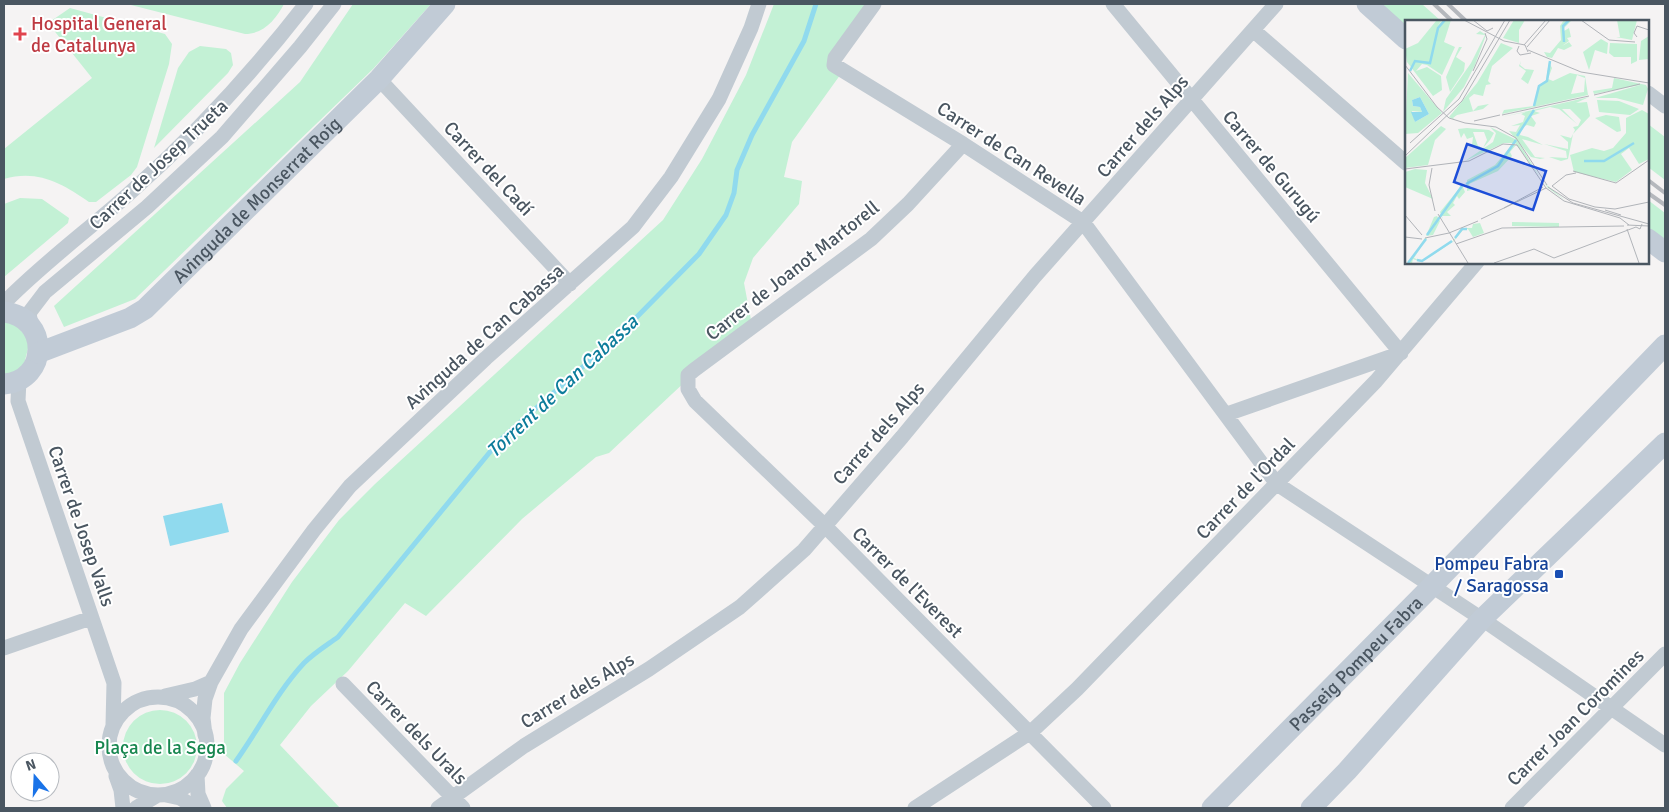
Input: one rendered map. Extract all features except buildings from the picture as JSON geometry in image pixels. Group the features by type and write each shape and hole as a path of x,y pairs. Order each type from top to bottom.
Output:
{"street":[{"name":"Carrer de Josep Trueta","path":"4,302 31,276 132,191 206,121 306,4"},
{"name":"Carrer de Josep Trueta","path":"30,325 29,313 45,292 147,207 222,137 300,47 334,4"},
{"name":"Avinguda de Monserrat Roig","path":"38,353 130,318 146,309 379,79 445,4"},
{"name":"Avinguda de Can Cabassa","path":"205,735 203,718 205,699 211,682 241,629 350,486 486,358 633,227 670,177 719,99 751,28 759,4"},
{"name":"Carrer de Can Revella","path":"874,4 836,58 834,64 1084,222 1277,484"},
{"name":"Carrer de Gurugú","path":"1113,4 1401,353"},
{"name":"Carrer dels Alps","path":"438,808 524,746 649,670 740,607 804,550 1084,222 1276,4"},
{"path":"1367,4 1405,38"},
{"path":"1253,30 1405,162"},
{"name":"Carrer del Cadí","path":"379,79 570,284"},
{"path":"1649,94 1665,106"},
{"name":"Carrer de Joanot Martorell","path":"687,383 688,375 694,370 871,239 908,204 963,144"},
{"path":"1649,240 1665,252"},
{"name":"Carrer de l'Ordal","path":"915,808 1031,732 1077,689 1277,484 1401,353 1475,264"},
{"path":"4,312 18,315 30,325 38,343 38,353 30,371 12,382"},
{"name":"Passeig Pompeu Fabra","path":"1212,808 1431,587 1665,345"},
{"path":"1227,414 1401,353"},
{"name":"Carrer de Josep Valls","path":"12,382 114,684 113,725"},
{"name":"Carrer de l'Everest","path":"687,383 690,394 695,401 825,526 1031,732 1104,808"},
{"path":"1311,808 1347,771 1482,619 1665,443"},
{"path":"1277,484 1482,619 1665,745"},
{"path":"4,648 92,618"},
{"name":"Carrer Joan Coromines","path":"1512,808 1665,654"},
{"path":"123,808 121,790 109,759 108,742 113,725 119,715 129,705 141,700 195,689 211,682"},
{"path":"114,684 141,700"},
{"name":"Carrer dels Urals","path":"343,684 463,808"},
{"path":"136,808 161,795 185,788 202,768 207,753 203,726 193,712 181,703 160,697"},
{"path":"115,773 131,788 180,798 196,808"},
{"path":"197,775 198,794 204,808"}],"green space":[{"path":"127,4 284,4 269,25 258,31 245,34"},
{"path":"353,4 431,4 373,69 135,299 64,327 54,306 300,82"},
{"path":"774,4 874,4 836,58 843,71 792,142 784,177 802,181 799,204 753,258 744,283 751,320 609,453 596,457 522,519 426,616 405,603 348,671 311,706 280,745 340,808 227,808 222,801 226,789 244,771 224,754 224,693 240,663 292,582 339,520 375,484 663,220 702,159 746,75"},
{"path":"1379,4 1422,4 1440,20 1405,20 1405,29"},
{"path":"70,8 165,34 172,44 169,64 137,167 131,175 96,202 89,202 59,184 38,177 16,176 4,179 4,149 92,78 48,23"},
{"path":"200,46 226,49 231,53 233,65 228,73 154,148 178,68 189,52"},
{"path":"1649,125 1665,137 1665,180 1649,168"},
{"path":"20,198 42,199 69,218 68,223 4,277 4,204"},
{"path":"1649,201 1665,213 1665,242 1649,231"},
{"path":"4,319 12,320 30,341 23,368 4,376"},
{"name":"Plaça de la Sega","path":"160,710 174,713 186,721 194,733 197,747 194,761 186,773 174,781 160,784 146,781 134,773 126,761 123,747 126,733 134,721 146,713"}],"water":[{"path":"222,503 229,532 170,546 163,516"}],"waterway":[{"name":"Torrent de Can Cabassa","path":"236,761 294,674 312,656 338,637 499,441 621,333 699,254 726,215 734,193 737,170 752,135 804,41 816,4"}],"railway":[{"path":"1434,4 1451,20"},
{"path":"1448,4 1465,20"},
{"path":"1649,181 1665,193"},
{"path":"1649,194 1665,205"}],"place":[{"name":"Hospital General de Catalunya","path":"20,34"},
{"name":"Pompeu Fabra / Saragossa","path":"1559,574"}]}
